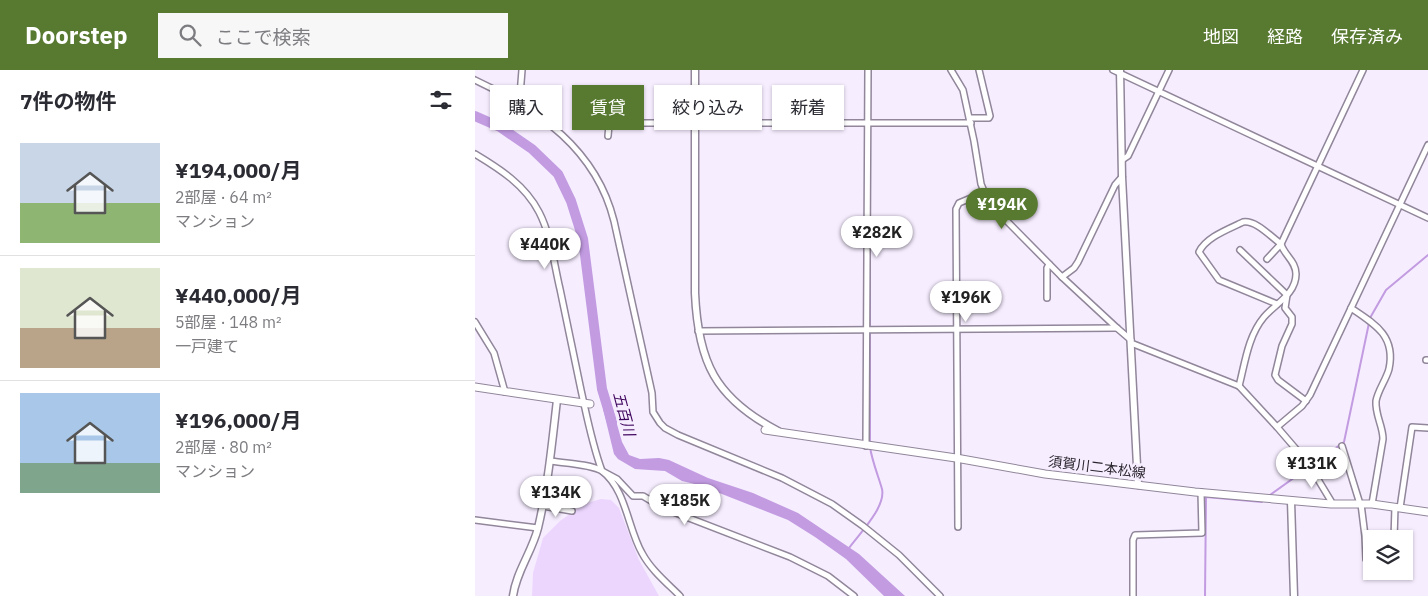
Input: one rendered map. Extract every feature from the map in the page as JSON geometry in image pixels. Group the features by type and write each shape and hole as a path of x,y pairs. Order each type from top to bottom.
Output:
{"main road":[{"path":"475,388 587,404"},
{"name":"須賀川二本松線","path":"765,430 956,458 1045,474 1291,501 1331,504 1372,504 1428,512"}],"street":[{"path":"521,85 522,70"},
{"path":"695,70 695,85"},
{"path":"867,446 868,70"},
{"path":"951,70 963,90 970,120 978,174 983,193 989,203 1062,277 1131,341 1239,386 1308,463 1331,504"},
{"path":"762,124 868,123 989,118 979,70"},
{"path":"1113,70 1428,218"},
{"path":"1122,160 1128,156 1169,70"},
{"path":"1267,259 1281,244 1363,70"},
{"path":"1120,72 1121,177 1138,484"},
{"path":"475,80 490,88"},
{"path":"608,136 609,125 613,123 654,124"},
{"path":"556,130 590,165 604,189 614,221 631,294 652,393 653,412 659,423 679,436 782,478 832,504 899,555 940,596"},
{"path":"695,130 695,293 698,331 705,359 723,390 745,411 778,431"},
{"path":"1277,427 1306,401 1428,145"},
{"path":"475,154 502,170 517,183 539,211 552,250 587,404 595,452 602,471 623,500 641,551 648,564 680,596"},
{"path":"1062,277 1074,268 1078,262 1115,185 1121,177"},
{"path":"958,527 955,328 956,209 961,202 983,193"},
{"path":"1239,386 1251,340 1264,317 1277,304 1287,294 1294,284 1296,269 1281,244 1258,226 1244,221 1202,246 1199,252 1219,280 1277,304"},
{"path":"1240,250 1287,294"},
{"path":"1047,298 1047,268 1049,264"},
{"path":"1287,294 1285,308 1292,317 1292,324 1282,346 1275,374 1278,380 1306,401"},
{"path":"1351,308 1369,320 1389,340 1389,369 1376,401 1377,416 1383,439 1372,504"},
{"path":"475,322 494,353 505,392"},
{"path":"698,331 1117,328"},
{"path":"513,596 515,583 538,528 543,506 557,400"},
{"path":"1395,530 1412,427 1428,428"},
{"path":"1342,446 1361,504 1364,530"},
{"path":"549,461 579,465 602,471 617,479 633,496 643,496 663,508 789,557 827,576 854,596"},
{"path":"1133,596 1133,540 1135,535 1202,534 1201,492"},
{"path":"1291,501 1294,596"},
{"path":"543,506 572,511"},
{"path":"475,520 538,528"}],"shaded area":[{"path":"603,409 613,410 622,442 629,455 640,459 659,458 669,460 708,478 753,493 798,513 859,554 905,596 884,596 846,559 788,520 699,485 682,481 665,471 635,469 618,459 614,454"},
{"path":"601,499 611,500 619,508 639,560 659,596 532,596 533,573 543,538 560,521 584,504"}],"waterway":[{"name":"五百川","path":"475,116 500,127 532,149 558,174 571,201 583,239 602,389 612,422"},
{"path":"870,227 870,443"},
{"path":"1370,318 1386,290 1428,255"},
{"path":"1270,495 1344,442 1369,323"},
{"path":"849,548 871,520 880,504 882,496 882,489 870,447"},
{"path":"1205,596 1206,497 1262,502"}]}
